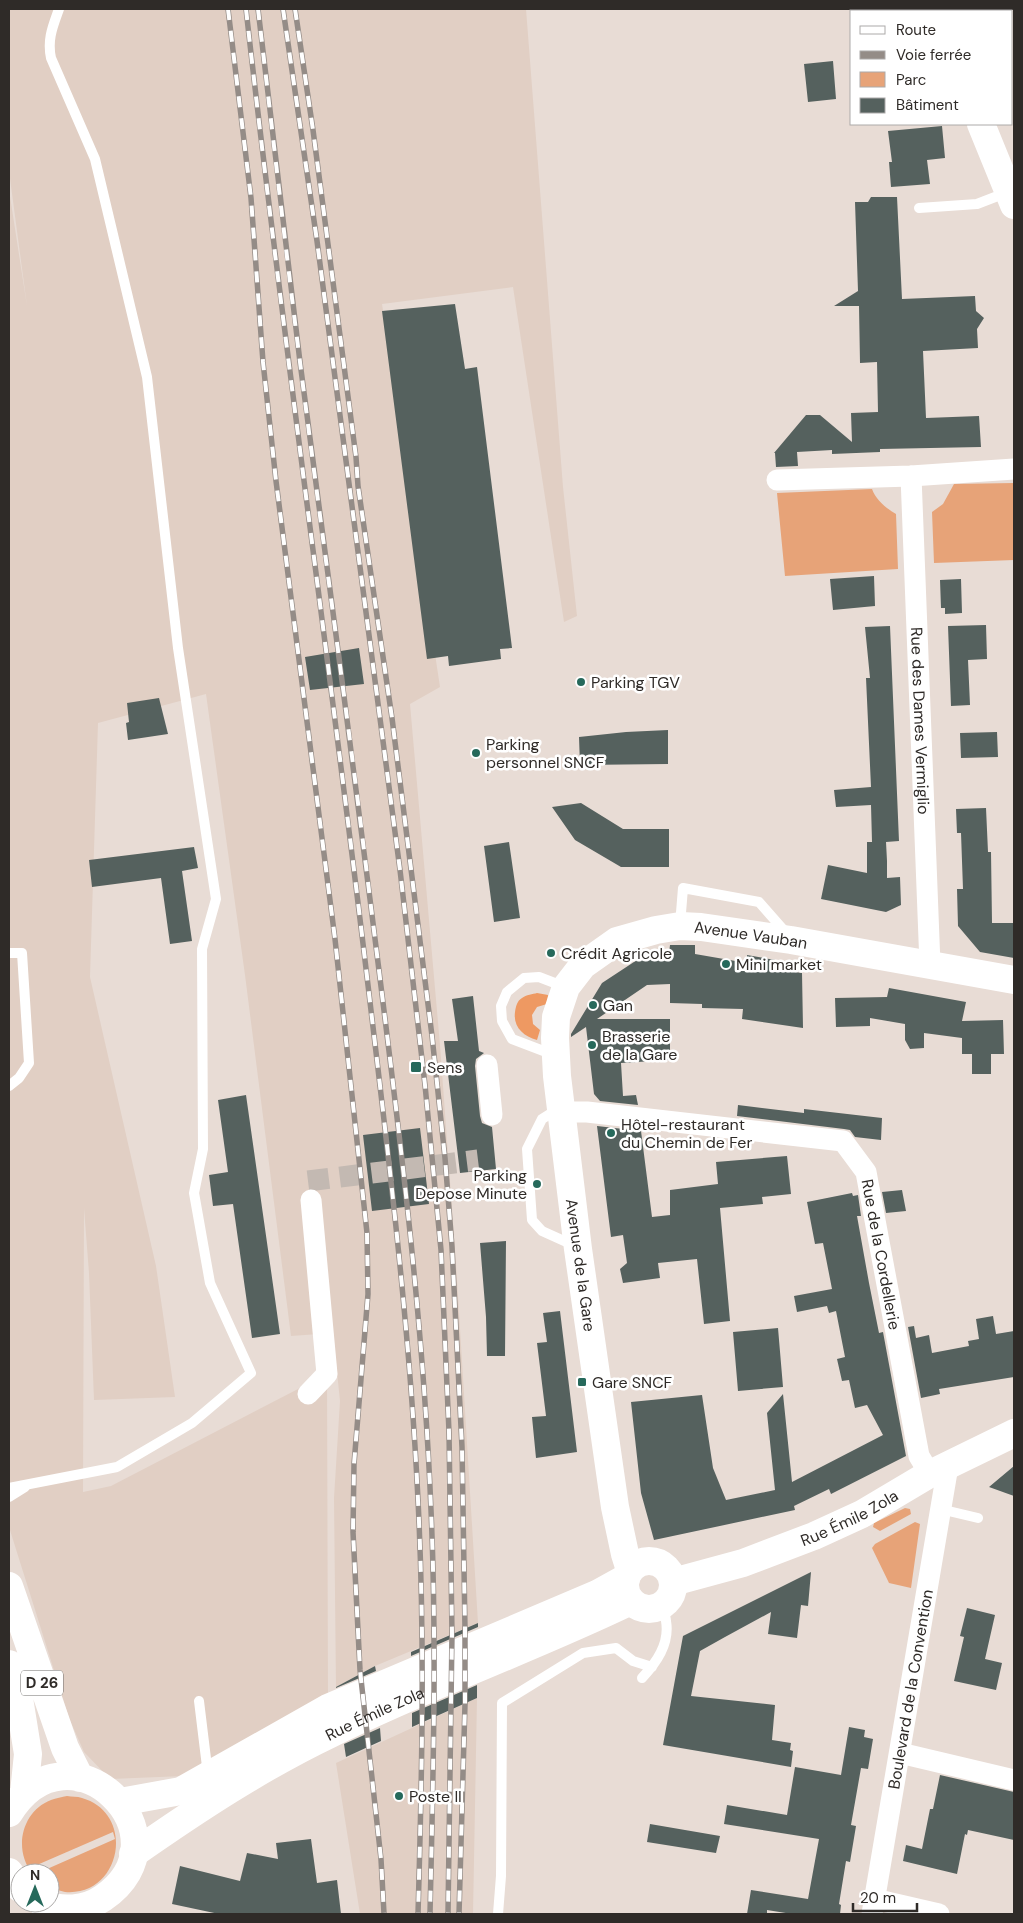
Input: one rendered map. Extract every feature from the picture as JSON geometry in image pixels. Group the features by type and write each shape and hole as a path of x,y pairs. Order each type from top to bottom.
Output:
{"main road":[{"path":"981,125 1011,199"},
{"name":"Avenue Vauban","path":"583,965 618,942 656,930 680,926 701,927 792,940 1014,980"},
{"name":"Avenue de la Gare","path":"583,965 566,987 556,1017 556,1056 578,1249 615,1507 629,1583"},
{"name":"Rue Émile Zola","path":"673,1582 743,1563 814,1536 862,1514 937,1471 1014,1433"},
{"path":"644,1561 659,1563 666,1567 673,1582 669,1598 661,1606 648,1609 642,1608 629,1583 644,1561"},
{"name":"Rue Émile Zola","path":"133,1854 183,1819 266,1767 330,1733 497,1660 629,1583"},
{"name":"Rue Émile Zola","path":"120,1802 181,1791 328,1708 597,1594 629,1583"},
{"name":"D 26","path":"9,1586 65,1748 80,1778"},
{"name":"D 26","path":"9,1664 18,1692 28,1754 17,1803"},
{"path":"17,1803 34,1786 56,1778 80,1778 102,1786 120,1802 130,1821 133,1832 133,1854 130,1865 118,1885 99,1907 60,1908"}],"street":[{"path":"777,480 911,476 1014,469"},
{"name":"Rue des Dames Vermiglio","path":"911,476 930,965"},
{"path":"487,1065 492,1115"},
{"name":"Rue de la Cordellerie","path":"562,1110 843,1141 866,1172 919,1456 924,1466 937,1471"},
{"path":"308,1394 327,1374 311,1200"},
{"name":"Boulevard de la Convention","path":"873,1907 940,1509 937,1471"},
{"path":"900,1753 1014,1780"},
{"path":"873,1907 939,1914"}],"lane":[{"path":"9,1488 117,1467 192,1423 251,1373 210,1283 194,1193 203,1149 202,949 216,899 178,648 147,377 95,159 48,47 49,36 60,9"},
{"path":"919,208 977,204 1011,199"},
{"path":"680,926 683,888 759,902 792,940"},
{"path":"9,953 22,953 29,1062 19,1078 9,1086"},
{"path":"556,1056 512,1039 502,1021 501,1006 507,992 524,978 539,977 566,987"},
{"path":"562,1110 553,1111 542,1120 526,1149 532,1220 542,1230 569,1242 578,1249"},
{"path":"9,1497 28,1485"},
{"path":"940,1509 978,1518"},
{"path":"642,1678 652,1668 663,1651 666,1622 661,1606"},
{"path":"498,1914 501,1876 502,1703 583,1653 616,1648 633,1661 652,1668"},
{"path":"199,1701 208,1776"}],"shaded area":[{"path":"9,9 526,9 563,487 577,616 564,622 513,287 382,304 440,687 410,704 440,1045 456,1263 478,1623 375,1666 336,1687 334,1498 340,1401 333,1333 291,1336 245,975 206,694 98,723 90,977 156,1266 175,1397 94,1400 89,1273 84,1208 83,1492 111,1486 327,1374 328,1698 184,1776 110,1779 84,1752 69,1718 9,1527 9,190 27,306 9,171"},
{"path":"537,993 548,995 547,1004 537,1007 532,1015 533,1024 540,1030 537,1040 527,1036 520,1030 515,1017 519,1001 525,996"},
{"path":"477,1698 473,1914 360,1914 336,1763"}],"green space":[{"path":"1014,483 1014,560 934,563 932,512 943,504 954,484"},
{"path":"872,489 876,497 896,514 898,569 785,576 777,493"},
{"path":"905,1508 910,1509 911,1514 880,1531 873,1527 874,1523"},
{"path":"915,1522 920,1524 911,1588 889,1583 872,1548 875,1544"},
{"path":"67,1796 78,1797 99,1807 110,1820 116,1836 115,1853 109,1869 99,1882 84,1890 60,1891 60,1863 115,1839 113,1832 42,1863 26,1863 22,1842 27,1822 41,1805 53,1799"}],"building":[{"path":"833,61 836,99 808,102 804,64"},
{"path":"942,126 945,158 927,160 930,184 891,187 889,162 892,162 888,131"},
{"path":"871,197 897,197 902,299 975,296 976,311 984,318 977,329 978,348 923,351 926,418 979,416 981,447 880,449 880,452 832,454 832,450 797,452 798,466 776,467 774,453 806,415 820,415 852,442 851,413 878,412 877,362 860,363 859,306 834,306 858,291 855,202 868,202"},
{"path":"455,304 465,369 477,367 512,648 500,649 501,659 449,666 448,656 427,659 382,311"},
{"path":"874,576 875,606 833,610 830,579"},
{"path":"961,579 962,613 945,614 945,608 941,608 940,580"},
{"path":"986,625 987,659 968,660 970,705 951,706 948,626"},
{"path":"890,626 899,841 886,842 887,878 900,877 901,905 886,912 821,899 828,865 867,873 867,842 872,842 871,805 836,807 834,790 871,787 866,678 870,678 865,627"},
{"path":"359,648 364,684 310,690 305,657"},
{"path":"159,698 168,734 128,740 126,723 129,722 127,703"},
{"path":"668,730 668,764 580,765 579,737"},
{"path":"997,732 998,757 961,758 960,733"},
{"path":"581,803 623,829 669,829 669,867 621,867 575,840 552,807"},
{"path":"986,808 988,852 991,852 992,923 1014,923 1014,958 980,952 958,926 957,889 963,889 961,833 957,833 956,809"},
{"path":"509,842 520,918 494,922 484,846"},
{"path":"194,847 198,868 182,871 192,941 170,944 161,878 92,887 89,860"},
{"path":"670,945 695,945 695,954 747,963 747,955 781,961 780,970 802,973 803,1028 742,1019 743,1009 702,1008 702,1004 670,1003 670,984 647,985 597,1019 670,1019 670,1060 621,1063 623,1096 636,1095 638,1105 600,1101 594,1094 586,1027 571,1037 571,1034 602,983 637,960 669,953"},
{"path":"889,988 966,1002 962,1021 1003,1020 1004,1054 991,1054 991,1074 972,1074 972,1054 962,1054 962,1038 924,1033 924,1048 910,1049 905,1040 905,1024 870,1018 870,1026 836,1027 835,998 887,997"},
{"path":"473,996 479,1051 484,1053 476,1059 475,1066 480,1116 482,1123 492,1127 496,1169 460,1173 444,1041 458,1041 452,999"},
{"path":"246,1095 280,1334 252,1338 233,1204 213,1206 209,1175 228,1172 218,1100"},
{"path":"738,1105 804,1113 804,1109 882,1118 881,1140 855,1137 850,1130 737,1116"},
{"path":"597,1126 641,1131 652,1217 670,1215 670,1190 718,1184 716,1162 787,1156 791,1194 762,1197 763,1204 720,1208 730,1321 704,1324 697,1259 658,1263 660,1278 623,1283 620,1269 627,1263 623,1235 611,1237"},
{"path":"420,1128 429,1204 372,1211 363,1135"},
{"path":"902,1190 906,1211 886,1213 882,1192"},
{"path":"852,1193 853,1196 858,1195 861,1216 857,1216 869,1283 879,1333 883,1332 906,1456 831,1494 829,1489 794,1506 795,1510 654,1540 641,1493 631,1402 702,1395 713,1468 726,1500 775,1490 767,1413 783,1394 792,1482 883,1435 867,1405 855,1408 849,1380 842,1381 837,1359 845,1357 836,1311 829,1313 827,1306 797,1312 794,1296 832,1289 823,1243 815,1244 807,1202"},
{"path":"506,1241 505,1356 487,1356 480,1243"},
{"path":"560,1311 577,1452 536,1458 532,1417 546,1416 537,1343 547,1342 543,1313"},
{"path":"993,1316 996,1334 1014,1331 1014,1377 939,1389 940,1394 921,1398 908,1327 914,1326 916,1338 929,1335 932,1353 969,1346 968,1341 979,1339 976,1319"},
{"path":"778,1328 783,1387 738,1391 733,1332"},
{"path":"1014,1466 1014,1496 989,1487"},
{"path":"811,1572 808,1606 801,1605 797,1638 768,1634 771,1612 725,1637 700,1651 691,1696 775,1705 772,1740 791,1743 790,1750 793,1751 791,1767 663,1745 683,1636"},
{"path":"967,1608 995,1615 985,1659 1002,1663 996,1690 954,1681 964,1637 960,1636"},
{"path":"478,1623 478,1627 411,1656 411,1652"},
{"path":"375,1666 376,1671 336,1688 336,1687"},
{"path":"477,1685 477,1698 412,1727 412,1713"},
{"path":"849,1727 865,1730 864,1737 873,1739 868,1769 861,1768 851,1825 856,1826 850,1862 846,1861 839,1904 841,1905 840,1914 792,1914 767,1910 767,1914 747,1914 751,1890 808,1899 819,1839 724,1824 727,1805 787,1815 795,1767 841,1775"},
{"path":"380,1728 381,1741 346,1757 344,1744"},
{"path":"940,1775 1014,1792 1014,1840 968,1830 967,1835 965,1834 957,1874 903,1861 906,1845 922,1849 930,1809 933,1809"},
{"path":"650,1824 720,1836 716,1853 647,1842"},
{"path":"311,1839 317,1883 337,1880 341,1914 219,1914 172,1904 180,1866 240,1881 247,1853 278,1859 276,1843"}],"tunnel":[{"path":"308,1181 478,1160"}],"railway":[{"path":"228,9 251,198 263,362 276,481 335,939 367,1233 368,1294 354,1464 353,1532 360,1670 381,1859 384,1914"},
{"path":"246,9 260,133 355,878 405,1313 418,1500 422,1604 422,1759 418,1914"},
{"path":"258,9 294,318 390,1057 422,1359 431,1510 434,1611 430,1914"},
{"path":"283,9 317,241 400,870 425,1085 441,1250 449,1432 452,1634 448,1914"},
{"path":"295,9 313,130 356,457 358,486 392,718 432,1036 445,1158 452,1247 462,1447 465,1704 459,1914"}],"place":[{"name":"Parking TGV","path":"581,682"},
{"name":"Parking personnel SNCF","path":"476,753"},
{"name":"Crédit Agricole","path":"551,953"},
{"name":"Mini market","path":"726,964"},
{"name":"Gan","path":"593,1005"},
{"name":"Brasserie de la Gare","path":"592,1045"},
{"name":"Sens","path":"416,1067"},
{"name":"Hôtel-restaurant du Chemin de Fer","path":"611,1133"},
{"name":"Parking Depose Minute","path":"537,1184"},
{"name":"Gare SNCF","path":"582,1382"},
{"name":"Poste II","path":"399,1796"}]}
